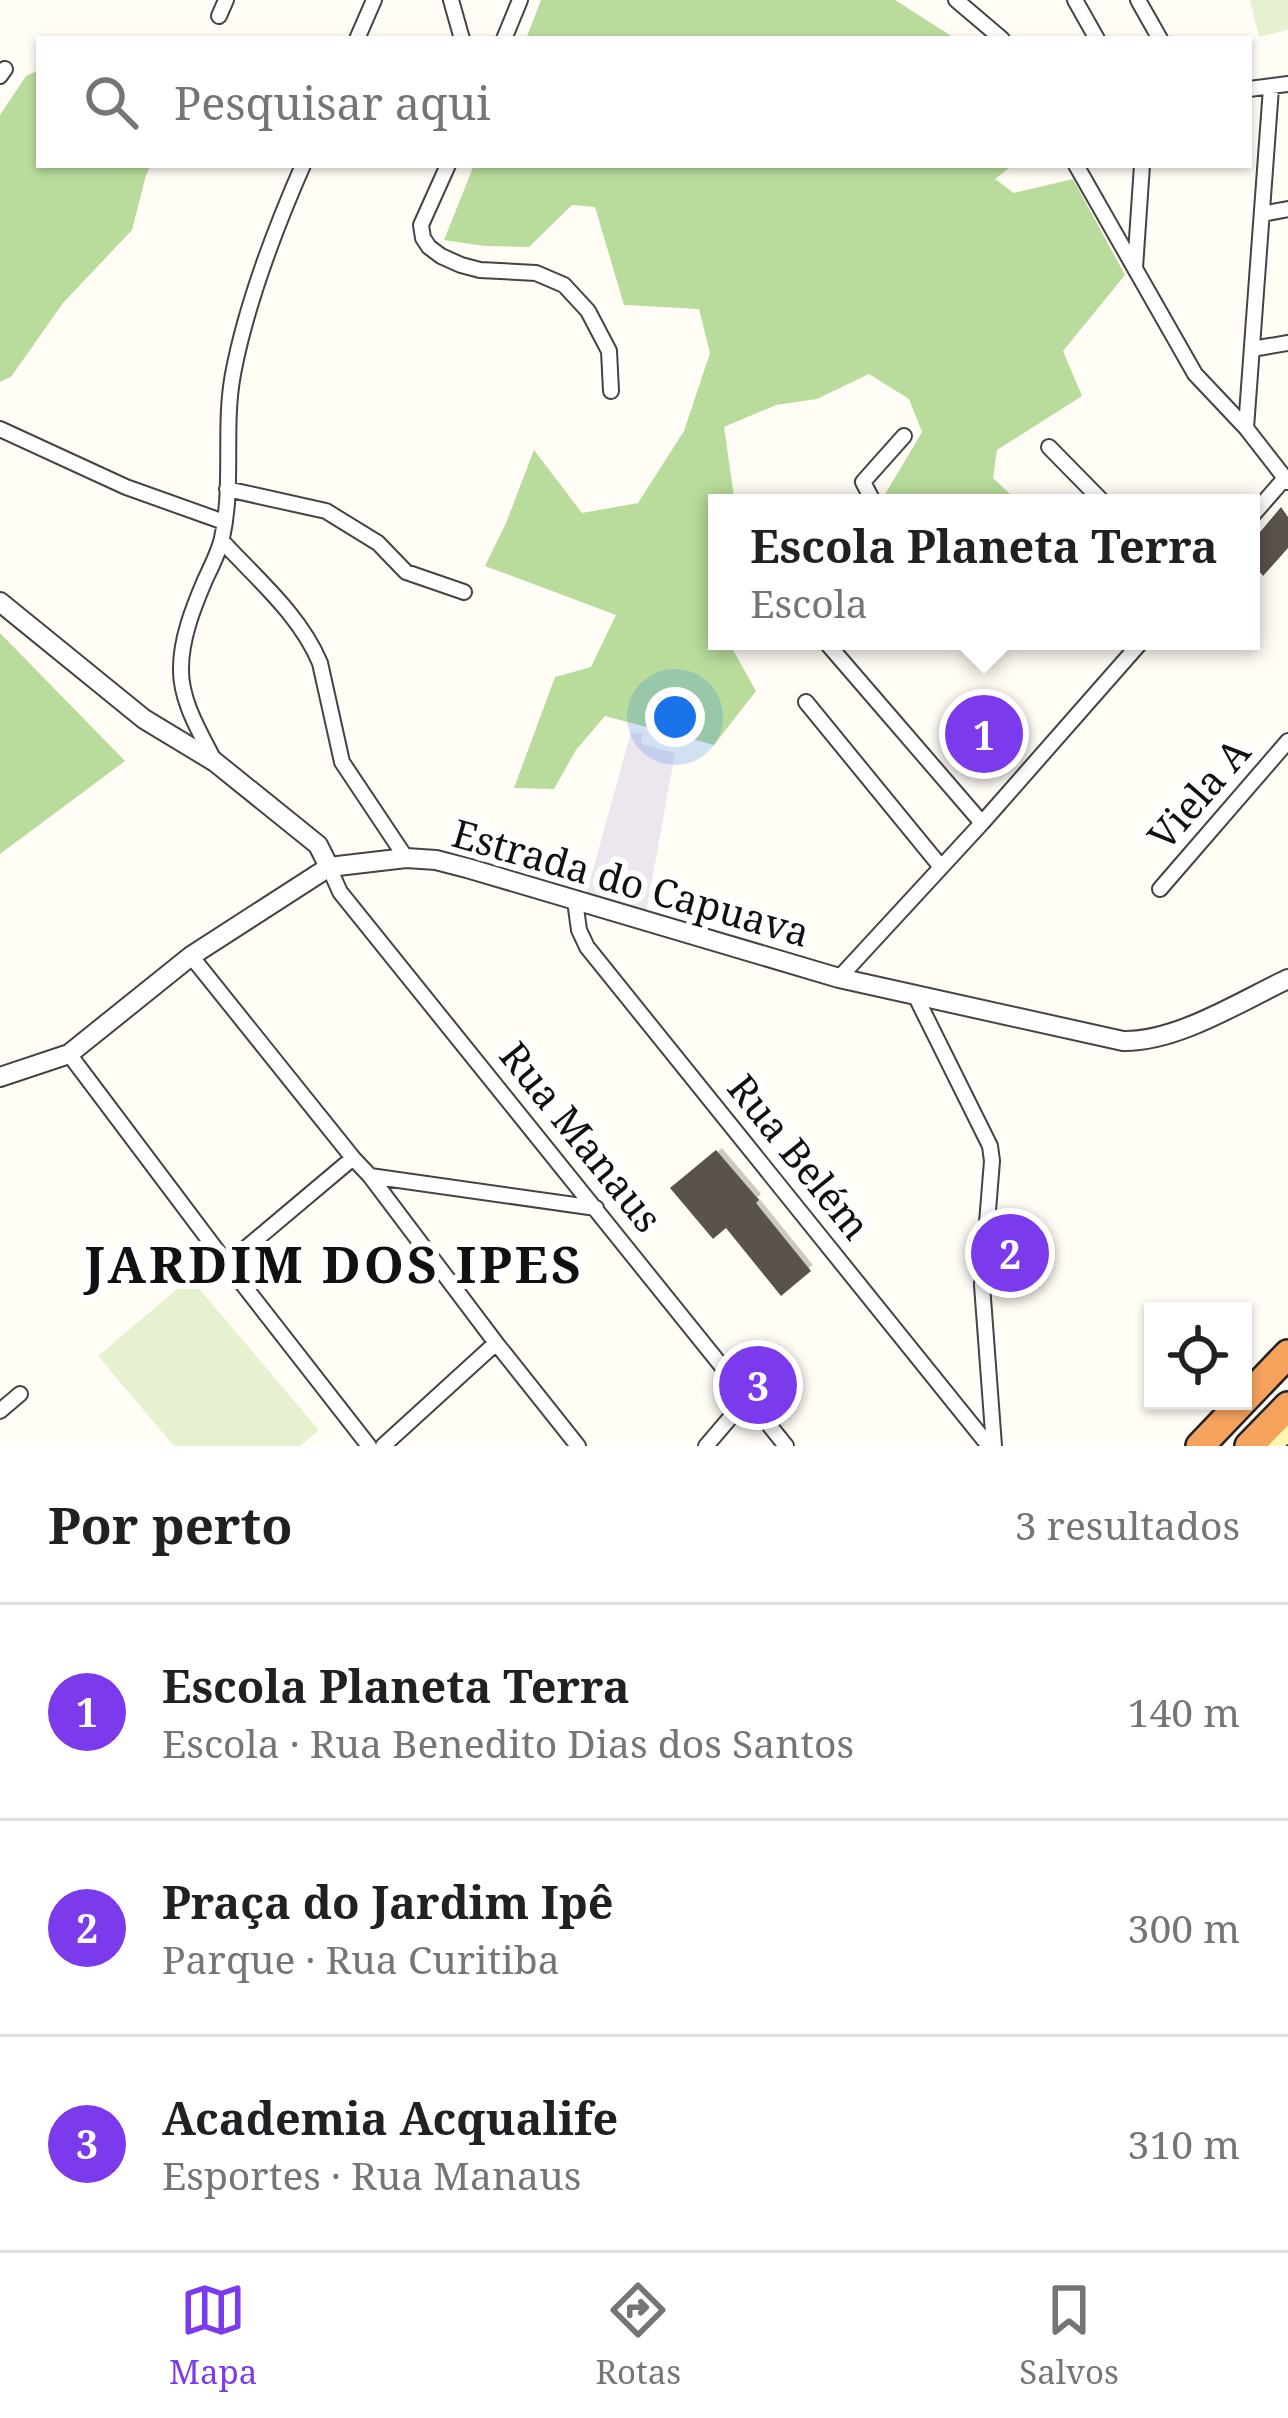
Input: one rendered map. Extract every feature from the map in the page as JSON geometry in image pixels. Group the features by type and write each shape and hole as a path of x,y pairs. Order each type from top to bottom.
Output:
{"highway":[{"path":"1201,1446 1286,1354"},
{"path":"1249,1446 1288,1406"}],"main road":[{"path":"1269,1446 1288,1430"}],"street":[{"path":"219,16 226,0"},
{"path":"358,36 374,0"},
{"path":"451,0 461,36"},
{"path":"505,36 520,0"},
{"path":"956,0 998,36"},
{"path":"1076,0 1094,36"},
{"path":"1138,0 1158,36"},
{"path":"1252,89 1288,84"},
{"path":"1246,428 1271,88"},
{"path":"215,762 185,697 180,674 182,646 222,542 234,372 276,227 302,168"},
{"path":"447,168 421,225 429,247 461,265 536,273 564,285 588,311 609,351 611,391"},
{"path":"1078,168 1195,374 1286,480 1260,507"},
{"path":"1135,268 1142,168"},
{"path":"1262,214 1288,209"},
{"path":"1252,349 1288,343"},
{"path":"0,429 126,487 224,522"},
{"path":"869,494 863,482 904,436"},
{"path":"1049,447 1095,494"},
{"path":"227,489 326,511 378,543 406,572 464,592"},
{"path":"222,542 289,613 314,650 342,762 406,858"},
{"path":"0,602 144,718 215,762 318,845 329,867"},
{"path":"833,650 982,823"},
{"path":"838,978 1134,650"},
{"path":"806,702 941,867"},
{"name":"Viela A","path":"1160,889 1288,741"},
{"name":"Estrada do Capuava","path":"0,1077 69,1054 191,956 329,867 406,858 436,860 838,978 1135,1041 1182,1029 1288,979"},
{"name":"Rua Manaus","path":"329,867 340,892 786,1446"},
{"name":"Rua Belém","path":"575,902 587,947 992,1446"},
{"path":"191,956 370,1175 578,1446"},
{"path":"915,995 990,1146 982,1285 992,1446"},
{"path":"69,1054 369,1446"},
{"path":"227,1264 353,1158"},
{"path":"370,1175 596,1208"},
{"path":"383,1446 496,1343"},
{"path":"0,1411 20,1394"},
{"path":"706,1446 747,1398"}],"shaded area":[{"path":"631,732 643,734 641,744 675,753 646,913 586,895"}],"green space":[{"path":"541,0 895,0 951,36 527,36"},
{"path":"1250,0 1288,0 1288,30 1259,37"},
{"path":"36,71 36,168 150,168 132,230 63,303 11,377 0,382 0,115 26,76"},
{"path":"473,168 1009,168 995,179 1014,193 1073,179 1125,275 1063,351 1082,396 997,450 993,478 1010,494 885,494 922,432 909,399 869,374 817,399 776,405 724,427 734,494 708,494 708,650 733,650 756,691 714,745 605,716 576,750 554,789 514,788 555,677 591,667 616,615 485,566 534,450 582,513 638,503 684,431 710,353 699,309 624,305 595,207 572,205 529,247 444,240"},
{"path":"0,633 125,761 0,854"},
{"path":"991,1215 1036,1221 1025,1291 986,1285"},
{"path":"190,1278 319,1430 300,1446 174,1446 98,1356"}],"building":[{"path":"1281,507 1288,517 1288,548 1263,576 1260,572 1260,532"},
{"path":"716,1150 811,1271 781,1296 726,1228 713,1239 670,1188"}],"place":[{"name":"Escola Planeta Terra","path":"984,734"},
{"name":"Praça do Jardim Ipê","path":"1010,1253"},
{"name":"Academia Acqualife","path":"758,1385"}],"district":[{"name":"JARDIM DOS IPES","path":"334,1265"}]}
